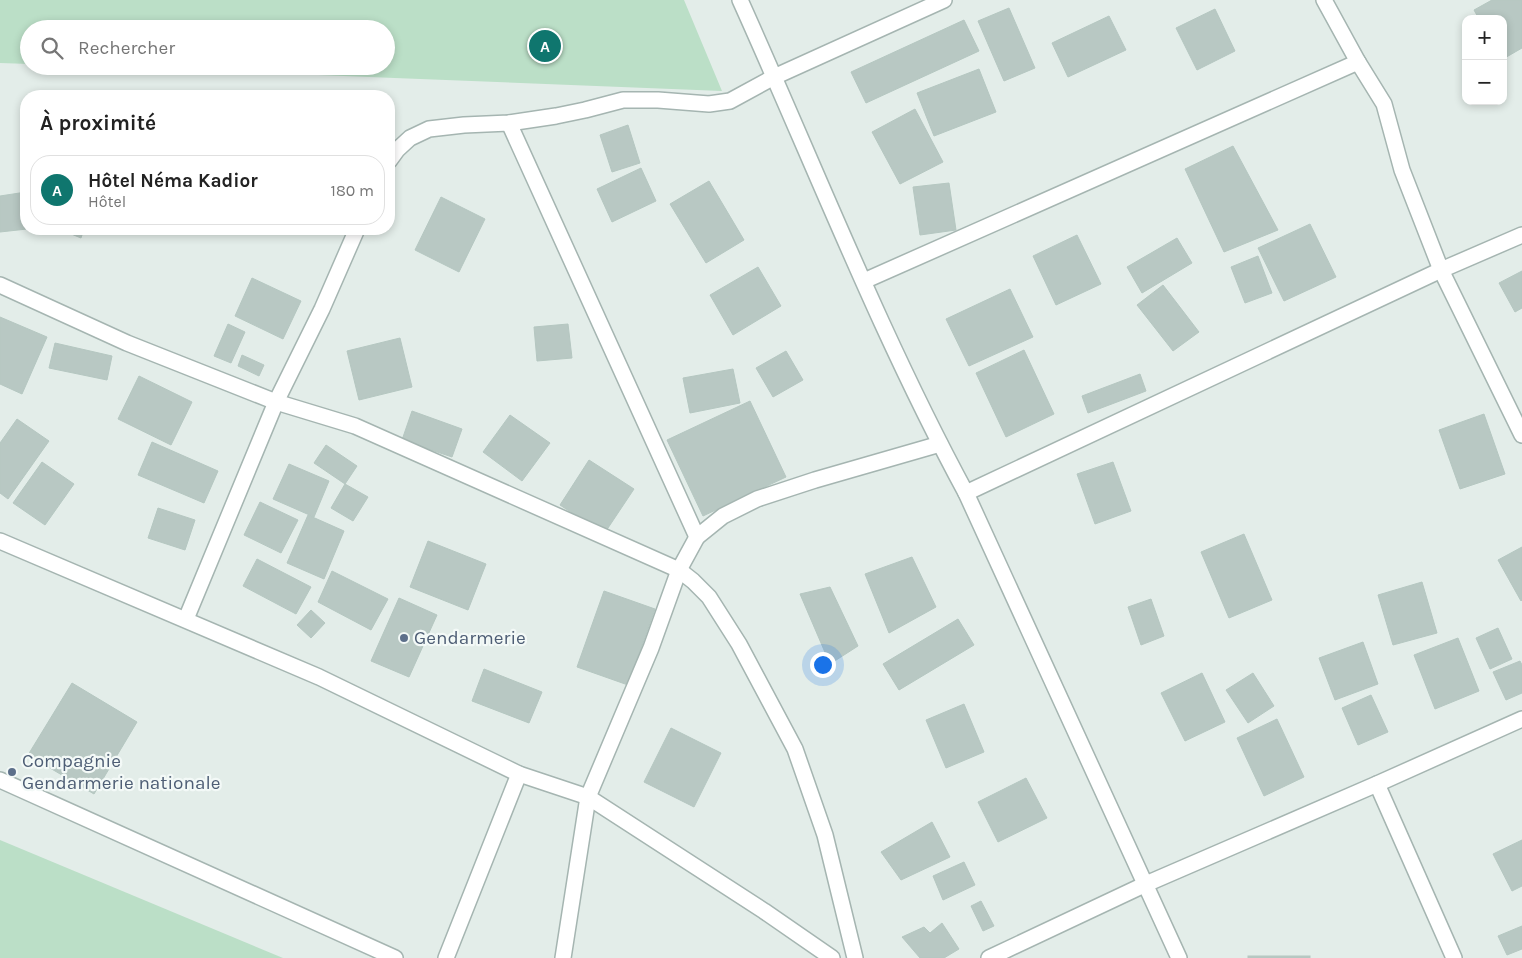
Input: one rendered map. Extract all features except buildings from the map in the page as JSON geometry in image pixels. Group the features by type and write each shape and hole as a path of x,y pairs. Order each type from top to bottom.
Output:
{"street":[{"path":"740,0 864,281 940,444 966,493 1179,958"},
{"path":"395,153 410,138 429,129 509,122 585,110 623,100 658,100 709,104 730,101 774,77 944,0"},
{"path":"1324,0 1358,62 1384,104 1402,170 1441,270 1522,435"},
{"path":"864,281 1358,62"},
{"path":"509,122 697,537"},
{"path":"186,619 276,402 322,309 354,235"},
{"path":"966,493 1441,270 1522,235"},
{"path":"0,285 127,343 276,402 355,426 679,570 693,581 709,597 739,644 795,749 825,835 855,958"},
{"path":"563,958 588,797 652,648 679,570 697,537 723,516 757,500 815,480 940,444"},
{"path":"0,541 319,677 519,774 588,797 764,911 832,958"},
{"path":"989,958 1146,884 1522,719"},
{"path":"446,958 519,774"},
{"path":"0,780 395,958"},
{"path":"1377,784 1454,958"}],"green space":[{"path":"0,0 684,0 722,91 318,75 395,75 395,20 20,20 20,64 0,63"},
{"path":"0,840 283,958 0,958"}],"place":[{"name":"Hôtel Néma Kadior","path":"545,46"},
{"name":"Gendarmerie","path":"404,638"},
{"name":"Compagnie Gendarmerie nationale","path":"12,772"}]}
